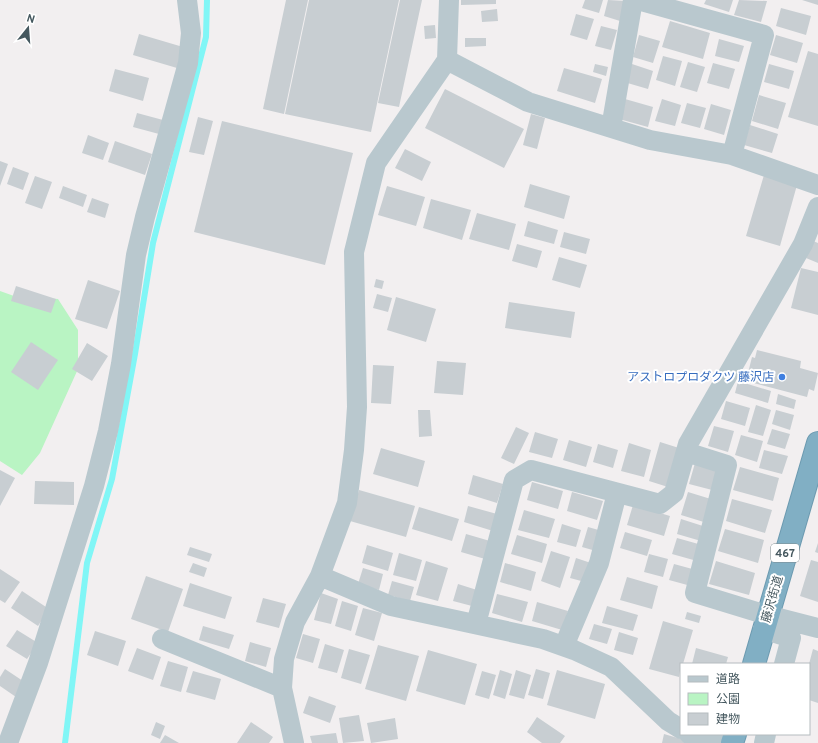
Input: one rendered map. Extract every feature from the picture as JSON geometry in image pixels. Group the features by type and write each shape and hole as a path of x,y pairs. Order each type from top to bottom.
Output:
{"highway":[{"name":"藤沢街道","path":"754,663 818,443"}],"street":[{"path":"8,743 38,663 94,486 108,431 121,364 136,256 145,217 188,63 191,33 187,0"},
{"path":"294,743 282,688 284,659 295,622 320,576 347,503 354,450 357,408 354,252 376,163 447,60 449,0"},
{"path":"611,128 634,0"},
{"path":"638,0 764,35 732,155"},
{"path":"447,60 528,102 650,140 732,155 818,185"},
{"path":"476,624 514,480 531,470 660,504 674,493 688,444 803,244 818,207"},
{"path":"686,452 727,465 695,593 765,622 791,638 784,663"},
{"path":"564,646 599,563 617,493"},
{"path":"320,576 391,606 543,639 574,650 610,667 668,721 680,728"},
{"path":"765,622 818,628"},
{"path":"162,639 282,688"},
{"path":"690,735 693,737 722,743"}],"green space":[{"path":"0,291 14,296 58,299 78,330 78,369 40,453 22,475 0,461"}],"building":[{"path":"286,0 308,0 284,114 263,109"},
{"path":"309,0 399,0 371,132 285,114"},
{"path":"400,0 422,0 399,107 378,103"},
{"path":"461,0 496,0 496,4 461,5"},
{"path":"585,0 603,0 599,13 582,8"},
{"path":"608,0 626,1 620,21 604,16"},
{"path":"706,0 733,0 729,12 704,4"},
{"path":"739,0 767,1 761,22 734,15"},
{"path":"802,0 818,0 818,5"},
{"path":"781,8 811,16 806,35 776,26"},
{"path":"497,9 498,21 482,22 481,11"},
{"path":"576,14 594,19 587,40 570,35"},
{"path":"670,21 710,33 703,59 662,47"},
{"path":"435,25 436,38 425,39 424,26"},
{"path":"601,26 617,30 611,50 595,46"},
{"path":"139,34 183,47 177,68 133,55"},
{"path":"639,35 660,41 653,63 633,57"},
{"path":"776,35 803,43 797,63 770,55"},
{"path":"465,38 486,38 486,46 465,47"},
{"path":"719,39 744,46 739,62 715,56"},
{"path":"808,51 818,54 818,126 788,117"},
{"path":"663,56 682,61 675,86 656,80"},
{"path":"688,62 705,67 697,92 680,87"},
{"path":"629,63 653,71 648,89 624,82"},
{"path":"713,63 735,69 729,89 707,83"},
{"path":"595,64 608,67 606,76 593,72"},
{"path":"769,64 794,71 789,89 764,82"},
{"path":"564,68 602,79 595,103 557,91"},
{"path":"115,69 149,78 143,101 109,91"},
{"path":"445,89 524,129 504,168 425,128"},
{"path":"759,95 786,103 778,129 752,121"},
{"path":"625,99 653,107 648,127 619,119"},
{"path":"662,99 681,105 675,126 655,121"},
{"path":"687,103 706,108 700,128 681,123"},
{"path":"711,104 731,110 724,135 704,129"},
{"path":"137,113 163,120 159,134 133,127"},
{"path":"531,114 545,118 537,149 523,145"},
{"path":"198,117 213,121 204,155 189,152"},
{"path":"222,121 353,153 325,265 194,232"},
{"path":"750,125 778,134 772,153 744,145"},
{"path":"88,135 109,143 103,160 82,153"},
{"path":"115,141 152,154 145,175 108,162"},
{"path":"405,149 431,162 422,181 395,168"},
{"path":"0,161 8,164 0,186"},
{"path":"13,167 29,173 23,190 7,184"},
{"path":"764,175 797,185 780,246 746,236"},
{"path":"35,176 52,182 42,209 25,203"},
{"path":"530,184 570,196 564,219 524,207"},
{"path":"63,186 87,195 83,207 59,198"},
{"path":"387,186 425,197 416,226 378,215"},
{"path":"92,198 109,204 105,218 87,212"},
{"path":"431,199 471,210 462,240 423,228"},
{"path":"477,213 516,224 509,250 469,239"},
{"path":"528,221 558,230 554,244 524,236"},
{"path":"564,232 590,239 586,254 560,247"},
{"path":"813,241 818,243 818,263 806,258"},
{"path":"517,244 542,251 537,268 512,261"},
{"path":"559,257 587,265 580,288 552,280"},
{"path":"801,268 818,272 818,315 791,308"},
{"path":"376,279 384,281 382,289 374,287"},
{"path":"88,280 120,291 107,329 75,319"},
{"path":"16,286 56,299 51,313 11,301"},
{"path":"377,294 392,298 388,312 373,308"},
{"path":"396,297 436,309 426,342 387,330"},
{"path":"509,302 575,312 571,338 505,328"},
{"path":"31,342 58,360 38,390 11,372"},
{"path":"87,343 108,356 92,381 72,369"},
{"name":"アストロプロダクツ 藤沢店","path":"757,350 801,361 800,368 818,373 814,391 809,389 807,397 746,381 752,357 755,358"},
{"path":"437,361 466,363 463,395 434,393"},
{"path":"373,365 394,366 391,404 371,403"},
{"path":"738,381 771,391 768,403 735,393"},
{"path":"778,394 796,400 794,409 776,404"},
{"path":"726,401 750,408 745,426 721,419"},
{"path":"756,405 771,410 763,436 748,432"},
{"path":"418,410 430,410 432,436 419,437"},
{"path":"776,410 794,415 790,430 772,424"},
{"path":"714,426 734,431 728,452 708,446"},
{"path":"516,427 529,433 514,464 501,458"},
{"path":"772,429 790,434 785,449 767,444"},
{"path":"535,432 558,439 552,458 529,452"},
{"path":"741,435 763,441 757,462 735,455"},
{"path":"569,440 592,447 586,467 563,460"},
{"path":"660,442 679,448 668,487 649,481"},
{"path":"629,443 651,450 644,477 621,471"},
{"path":"598,444 618,450 613,468 593,462"},
{"path":"381,448 425,461 418,487 373,474"},
{"path":"764,450 788,456 782,474 759,468"},
{"path":"695,463 722,471 716,491 689,484"},
{"path":"740,467 779,478 773,501 733,490"},
{"path":"0,470 15,478 0,506"},
{"path":"473,475 503,484 497,503 468,494"},
{"path":"35,481 74,482 74,505 34,504"},
{"path":"532,482 563,491 558,509 527,500"},
{"path":"359,490 415,506 406,537 350,521"},
{"path":"572,492 603,501 597,520 567,511"},
{"path":"688,492 714,500 707,523 681,515"},
{"path":"732,499 772,510 765,533 726,521"},
{"path":"633,505 670,516 664,536 627,525"},
{"path":"468,506 497,514 493,531 464,522"},
{"path":"419,507 459,519 452,541 412,529"},
{"path":"524,510 555,519 549,538 518,530"},
{"path":"681,519 706,527 701,541 677,534"},
{"path":"562,524 581,530 576,547 557,542"},
{"path":"588,527 602,531 596,551 582,547"},
{"path":"725,529 764,540 758,563 718,551"},
{"path":"625,532 652,540 647,556 620,548"},
{"path":"466,534 490,541 485,559 461,552"},
{"path":"517,535 547,544 542,563 511,554"},
{"path":"677,538 702,545 697,561 672,554"},
{"path":"818,543 818,553 815,552"},
{"path":"367,545 393,553 388,571 362,563"},
{"path":"190,547 212,554 209,562 187,555"},
{"path":"551,551 570,557 560,588 541,581"},
{"path":"399,553 422,560 416,581 393,575"},
{"path":"649,554 668,559 663,577 644,572"},
{"path":"576,558 591,563 585,582 570,578"},
{"path":"811,560 818,562 818,602 800,596"},
{"path":"426,561 448,568 438,601 416,595"},
{"path":"716,561 755,573 749,595 709,584"},
{"path":"193,563 207,568 204,577 189,572"},
{"path":"505,563 536,572 531,591 500,582"},
{"path":"674,564 696,570 691,586 669,580"},
{"path":"363,568 383,574 379,590 358,584"},
{"path":"0,569 20,582 5,603 0,600"},
{"path":"146,576 183,589 168,632 131,619"},
{"path":"627,577 658,586 652,609 620,600"},
{"path":"392,581 414,587 410,601 388,595"},
{"path":"190,583 232,597 225,619 183,606"},
{"path":"458,584 477,590 472,606 453,601"},
{"path":"22,591 49,609 38,626 11,608"},
{"path":"321,593 338,599 331,624 314,620"},
{"path":"497,594 528,602 522,622 492,613"},
{"path":"263,598 286,604 279,628 256,622"},
{"path":"342,601 358,606 351,631 335,626"},
{"path":"537,602 568,611 562,630 532,621"},
{"path":"607,606 638,615 633,631 602,623"},
{"path":"363,608 382,613 374,641 355,635"},
{"path":"687,612 701,616 699,623 685,619"},
{"path":"663,621 693,630 683,663 680,663 679,677 649,669"},
{"path":"594,624 612,629 607,644 589,639"},
{"path":"203,626 234,635 229,649 199,640"},
{"path":"17,630 38,643 27,659 6,646"},
{"path":"95,631 126,641 118,666 87,655"},
{"path":"619,632 638,638 633,655 614,650"},
{"path":"303,634 320,639 313,663 296,658"},
{"path":"250,642 271,648 266,667 245,661"},
{"path":"325,644 344,650 337,673 318,668"},
{"path":"378,645 419,656 406,701 365,689"},
{"path":"137,648 161,657 153,680 128,671"},
{"path":"696,648 728,657 726,663 692,663"},
{"path":"349,649 370,655 361,684 341,678"},
{"path":"813,649 818,651 818,703 810,700 809,663"},
{"path":"428,650 477,664 465,705 416,691"},
{"path":"168,661 188,667 181,692 160,686"},
{"path":"5,669 26,683 16,697 0,686 0,677"},
{"path":"536,669 550,673 543,699 528,695"},
{"path":"500,670 512,674 505,699 493,695"},
{"path":"516,670 531,675 524,699 509,695"},
{"path":"557,670 605,684 595,719 547,705"},
{"path":"193,671 221,679 215,700 186,692"},
{"path":"482,671 496,675 489,699 475,695"},
{"path":"309,696 336,706 330,723 303,713"},
{"path":"359,715 364,741 343,743 339,718"},
{"path":"537,717 565,736 560,743 542,743 527,732"},
{"path":"395,718 398,739 371,743 367,723"},
{"path":"156,722 165,726 160,739 151,735"},
{"path":"251,722 273,737 269,743 237,743"},
{"path":"336,733 338,743 312,743 310,736"},
{"path":"664,734 688,741 688,743 662,743"},
{"path":"165,735 179,743 160,743"}],"waterway":[{"path":"65,743 87,563 112,479 135,354 153,243 206,37 207,0"}],"place":[{"name":"アストロプロダクツ 藤沢店","path":"782,377"}]}
